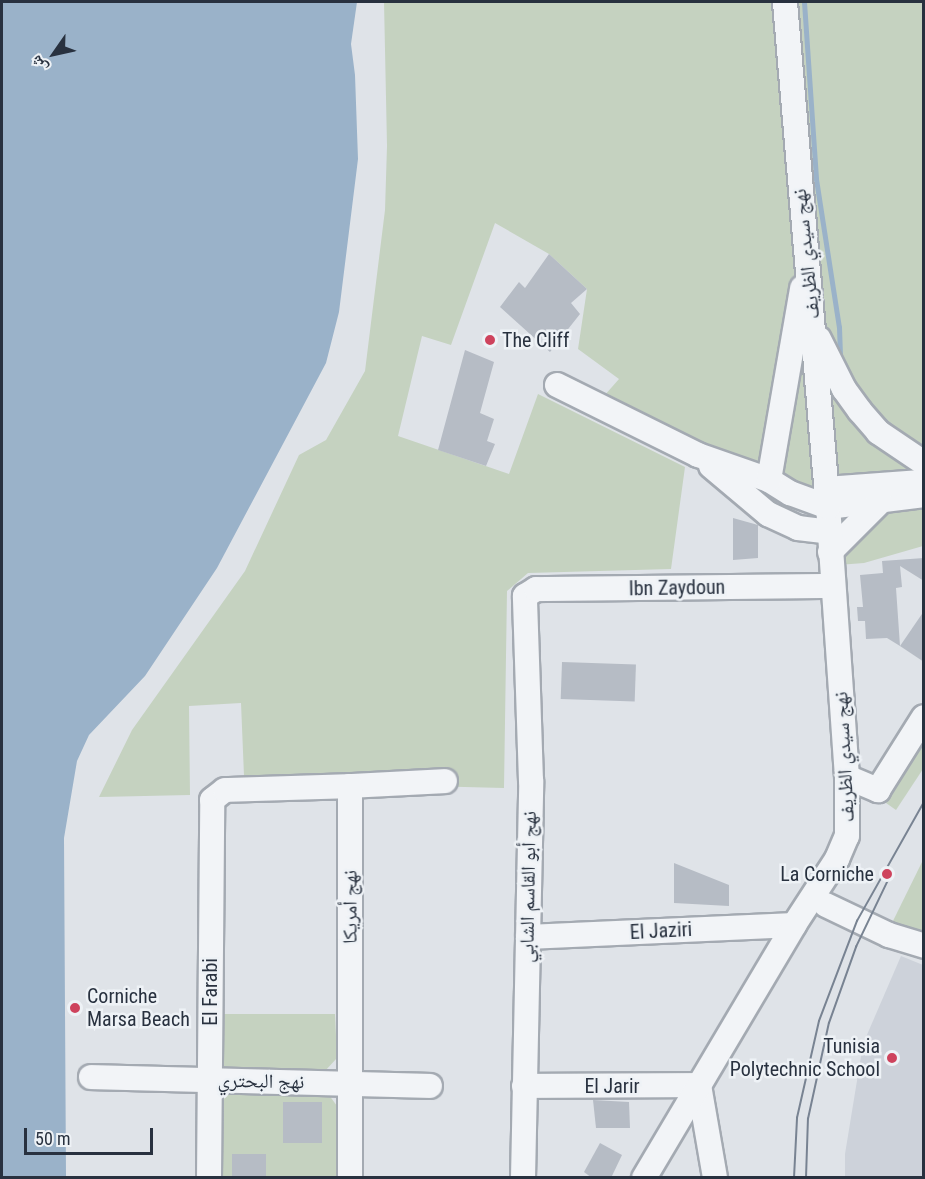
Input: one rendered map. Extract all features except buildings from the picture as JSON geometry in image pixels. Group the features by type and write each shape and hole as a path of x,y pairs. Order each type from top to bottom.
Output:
{"street":[{"name":"نهج سيدي الظريف","path":"644,1178 794,925 837,859 847,836 848,777 785,2"},
{"path":"769,480 787,361 806,268"},
{"path":"813,326 844,389 860,411 878,432 924,463"},
{"path":"557,384 698,455 769,480 790,493 880,502 924,495"},
{"path":"698,455 768,514 830,542 880,502"},
{"path":"827,498 924,482"},
{"name":"Ibn Zaydoun","path":"525,596 536,589 833,586"},
{"name":"نهج أبو القاسم الشابي","path":"524,1178 531,781 525,596"},
{"path":"848,777 878,790 924,717"},
{"path":"350,786 445,781"},
{"name":"El Farabi","path":"209,1178 210,807 212,800 225,790 350,786"},
{"name":"نهج أمريكا","path":"350,786 350,1178"},
{"path":"826,905 889,935 924,946"},
{"name":"El Jaziri","path":"528,938 794,925"},
{"name":"نهج البحتري","path":"91,1077 349,1082 430,1086"},
{"path":"699,1085 716,1178"},
{"name":"El Jarir","path":"524,1086 699,1085"}],"shaded area":[{"name":"Tunisia Polytechnic School","path":"901,956 923,965 923,1177 845,1177 845,1154 863,1044"}],"green space":[{"path":"384,2 923,2 923,546 864,563 838,565 816,493 699,448 604,396 619,379 578,349 587,289 549,254 495,223 451,345 422,336 398,436 509,474 538,394 685,467 671,569 528,573 507,591 504,788 346,784 330,774 244,776 241,703 189,706 190,795 99,797 132,730 245,571 299,455 326,440 365,371 385,210 387,146"},
{"path":"923,744 923,769 896,810 886,803"},
{"path":"923,860 923,939 891,925"},
{"path":"217,1014 335,1014 337,1058 325,1071 216,1069"},
{"path":"227,1091 326,1091 340,1110 340,1177 214,1178 215,1101"}],"water":[{"path":"2,2 357,2 351,44 355,75 358,159 339,312 326,363 217,568 145,676 89,735 77,761 64,838 66,1177 2,1177"}],"waterway":[{"path":"804,2 816,179 839,327 840,361"},
{"path":"879,416 895,430"}],"tram line":[{"path":"794,1178 797,1118 819,1021 857,921 924,802"},
{"path":"806,1178 808,1119 829,1023 856,947 891,874"}],"place":[{"name":"The Cliff","path":"490,340"},
{"name":"La Corniche","path":"887,874"},
{"name":"Corniche Marsa Beach","path":"75,1008"},
{"name":"Tunisia Polytechnic School","path":"892,1058"}]}
